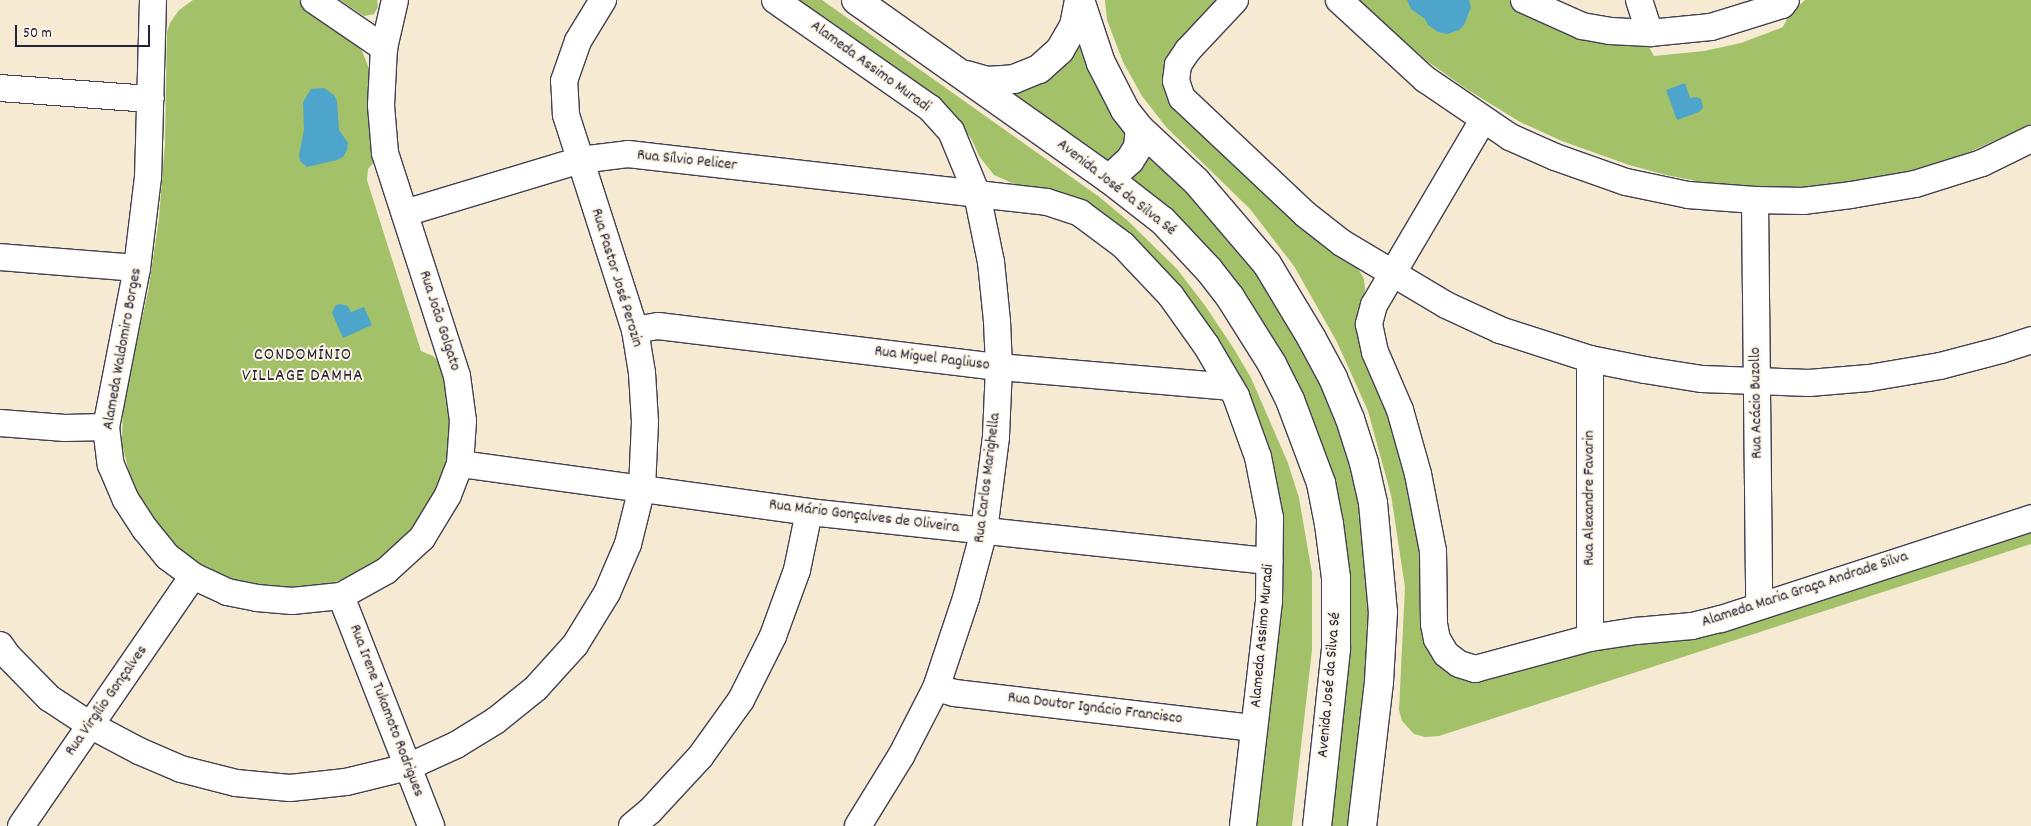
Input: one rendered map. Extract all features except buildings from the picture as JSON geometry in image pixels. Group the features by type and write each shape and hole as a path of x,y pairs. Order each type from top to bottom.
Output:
{"main road":[{"name":"Avenida José da Silva Sé","path":"856,0 1164,221 1209,270 1230,297 1272,364 1290,400 1321,483 1329,524 1336,578 1338,621 1336,649 1317,826"},
{"path":"960,74 987,81 1014,79 1039,68 1060,50 1065,42 1074,26 1079,0"},
{"path":"1079,0 1111,87 1125,110 1140,129 1196,181 1267,264 1298,314 1333,378 1350,419 1364,463 1374,511 1383,612 1379,682 1362,826"},
{"path":"1109,180 1130,160 1138,147 1140,129"}],"street":[{"name":"Alameda Waldomiro Borges","path":"153,0 148,176 137,268 106,427 110,465 126,500 145,530 168,557 193,576 227,592 257,598 292,601 341,596"},
{"path":"314,0 384,48"},
{"name":"Rua João Golgato","path":"341,596 386,571 422,538 448,495 460,464 463,421 457,376 385,153 381,105 384,48 395,0"},
{"name":"Rua Pastor José Perozin","path":"0,644 7,655 49,698 90,725 139,751 181,769 236,783 290,788 346,782 408,767 456,745 495,721 536,688 575,645 607,593 628,544 642,488 645,422 642,373 635,330 566,115 564,81 578,41 604,0"},
{"name":"Alameda Assimo Muradi","path":"775,0 930,108 951,131 977,194 1048,202 1080,213 1123,245 1171,296 1206,345 1230,387 1258,457 1270,518 1269,601 1243,826"},
{"path":"1524,0 1582,26 1610,31 1650,33 1711,27 1782,5 1786,0"},
{"path":"1639,0 1650,33"},
{"path":"1344,3 1425,79 1510,137 1555,157 1626,182 1688,195 1755,200 1803,201 1916,184 1982,163 2031,139"},
{"path":"1228,5 1188,50 1178,65 1176,81 1182,98 1305,214 1342,243 1446,306 1500,330 1590,359 1702,379 1809,384 1869,378 1940,366 2002,350 2031,340"},
{"path":"0,88 151,99"},
{"path":"1391,274 1483,120"},
{"name":"Rua Sílvio Pelicer","path":"405,213 580,160 628,154 977,194"},
{"name":"Rua Carlos Marighella","path":"858,826 901,756 936,688 966,598 984,531 996,437 999,367 997,321 991,262 977,194"},
{"name":"Rua Acácio Buzollo","path":"1755,200 1759,606"},
{"path":"0,257 137,268"},
{"name":"Alameda Maria Graça Andrade Silva","path":"1391,274 1374,305 1369,324 1375,352 1400,410 1418,474 1433,551 1434,624 1437,639 1446,654 1459,664 1474,669 1590,638 1692,626 2031,518"},
{"name":"Rua Miguel Pagliuso","path":"635,330 658,326 999,367 1230,387"},
{"name":"Rua Alexandre Favarin","path":"1590,359 1590,638"},
{"path":"0,423 65,428 106,427"},
{"name":"Rua Mário Gonçalves de Oliveira","path":"460,464 809,512 1269,561"},
{"path":"632,826 650,811 700,757 741,700 774,636 797,570 809,512"},
{"name":"Rua Virgílio Gonçalves","path":"21,826 193,576"},
{"name":"Rua Irene Tukamoto Rodrigues","path":"341,596 431,826"},
{"name":"Rua Doutor Ignácio Francisco","path":"936,688 955,693 1254,728"}],"green space":[{"path":"193,0 298,0 351,40 362,51 370,71 376,160 368,169 367,180 421,351 433,356 440,363 448,402 450,442 442,477 425,516 386,556 341,580 315,587 293,590 247,586 208,572 172,544 144,509 129,472 122,444 123,401 148,292 159,218 165,143 167,32 170,23 179,10"},
{"path":"340,0 377,0 378,7 374,14 364,16"},
{"path":"796,0 822,0 1098,196 1127,220 1177,269 1206,307 1234,349 1251,378 1288,463 1299,498 1312,573 1312,650 1292,826 1254,826 1280,596 1248,401 1079,199 1052,191 1024,188 994,175 979,156 972,140 961,124"},
{"path":"1105,0 1217,0 1167,62 1359,270 1364,279 1365,290 1357,329 1359,342 1372,371 1397,440 1419,533 1462,676 2031,526 2031,544 1439,736 1425,737 1414,734 1402,721 1399,710 1405,587 1391,495 1368,411 1337,342 1294,266 1250,209 1167,128 1142,96 1123,62 1107,20"},
{"path":"1358,0 1509,0 1532,13 1647,44 1654,56 1704,51 1741,43 1783,27 1789,15 1805,0 2031,0 2031,124 1950,161 1885,178 1799,189 1727,187 1666,175 1629,165 1562,141 1520,122 1465,88 1427,61"},
{"path":"1080,36 1189,191 1259,271 1303,344 1339,423 1362,501 1373,614 1355,826 1326,826 1346,649 1297,395 1116,169 1007,90"}],"water":[{"path":"1407,0 1469,0 1471,7 1464,25 1459,30 1447,34 1438,32 1428,25 1425,19 1411,9"},
{"path":"1685,83 1690,98 1696,97 1701,99 1703,108 1699,112 1677,120 1666,90"},
{"path":"324,88 334,95 337,101 339,130 348,143 347,150 343,157 337,160 307,167 300,161 299,155 304,130 303,102 311,89"},
{"path":"339,304 348,306 351,312 364,307 372,325 343,338 332,313 335,306"}],"district":[{"name":"CONDOMÍNIO VILLAGE DAMHA","path":"303,367"}]}
